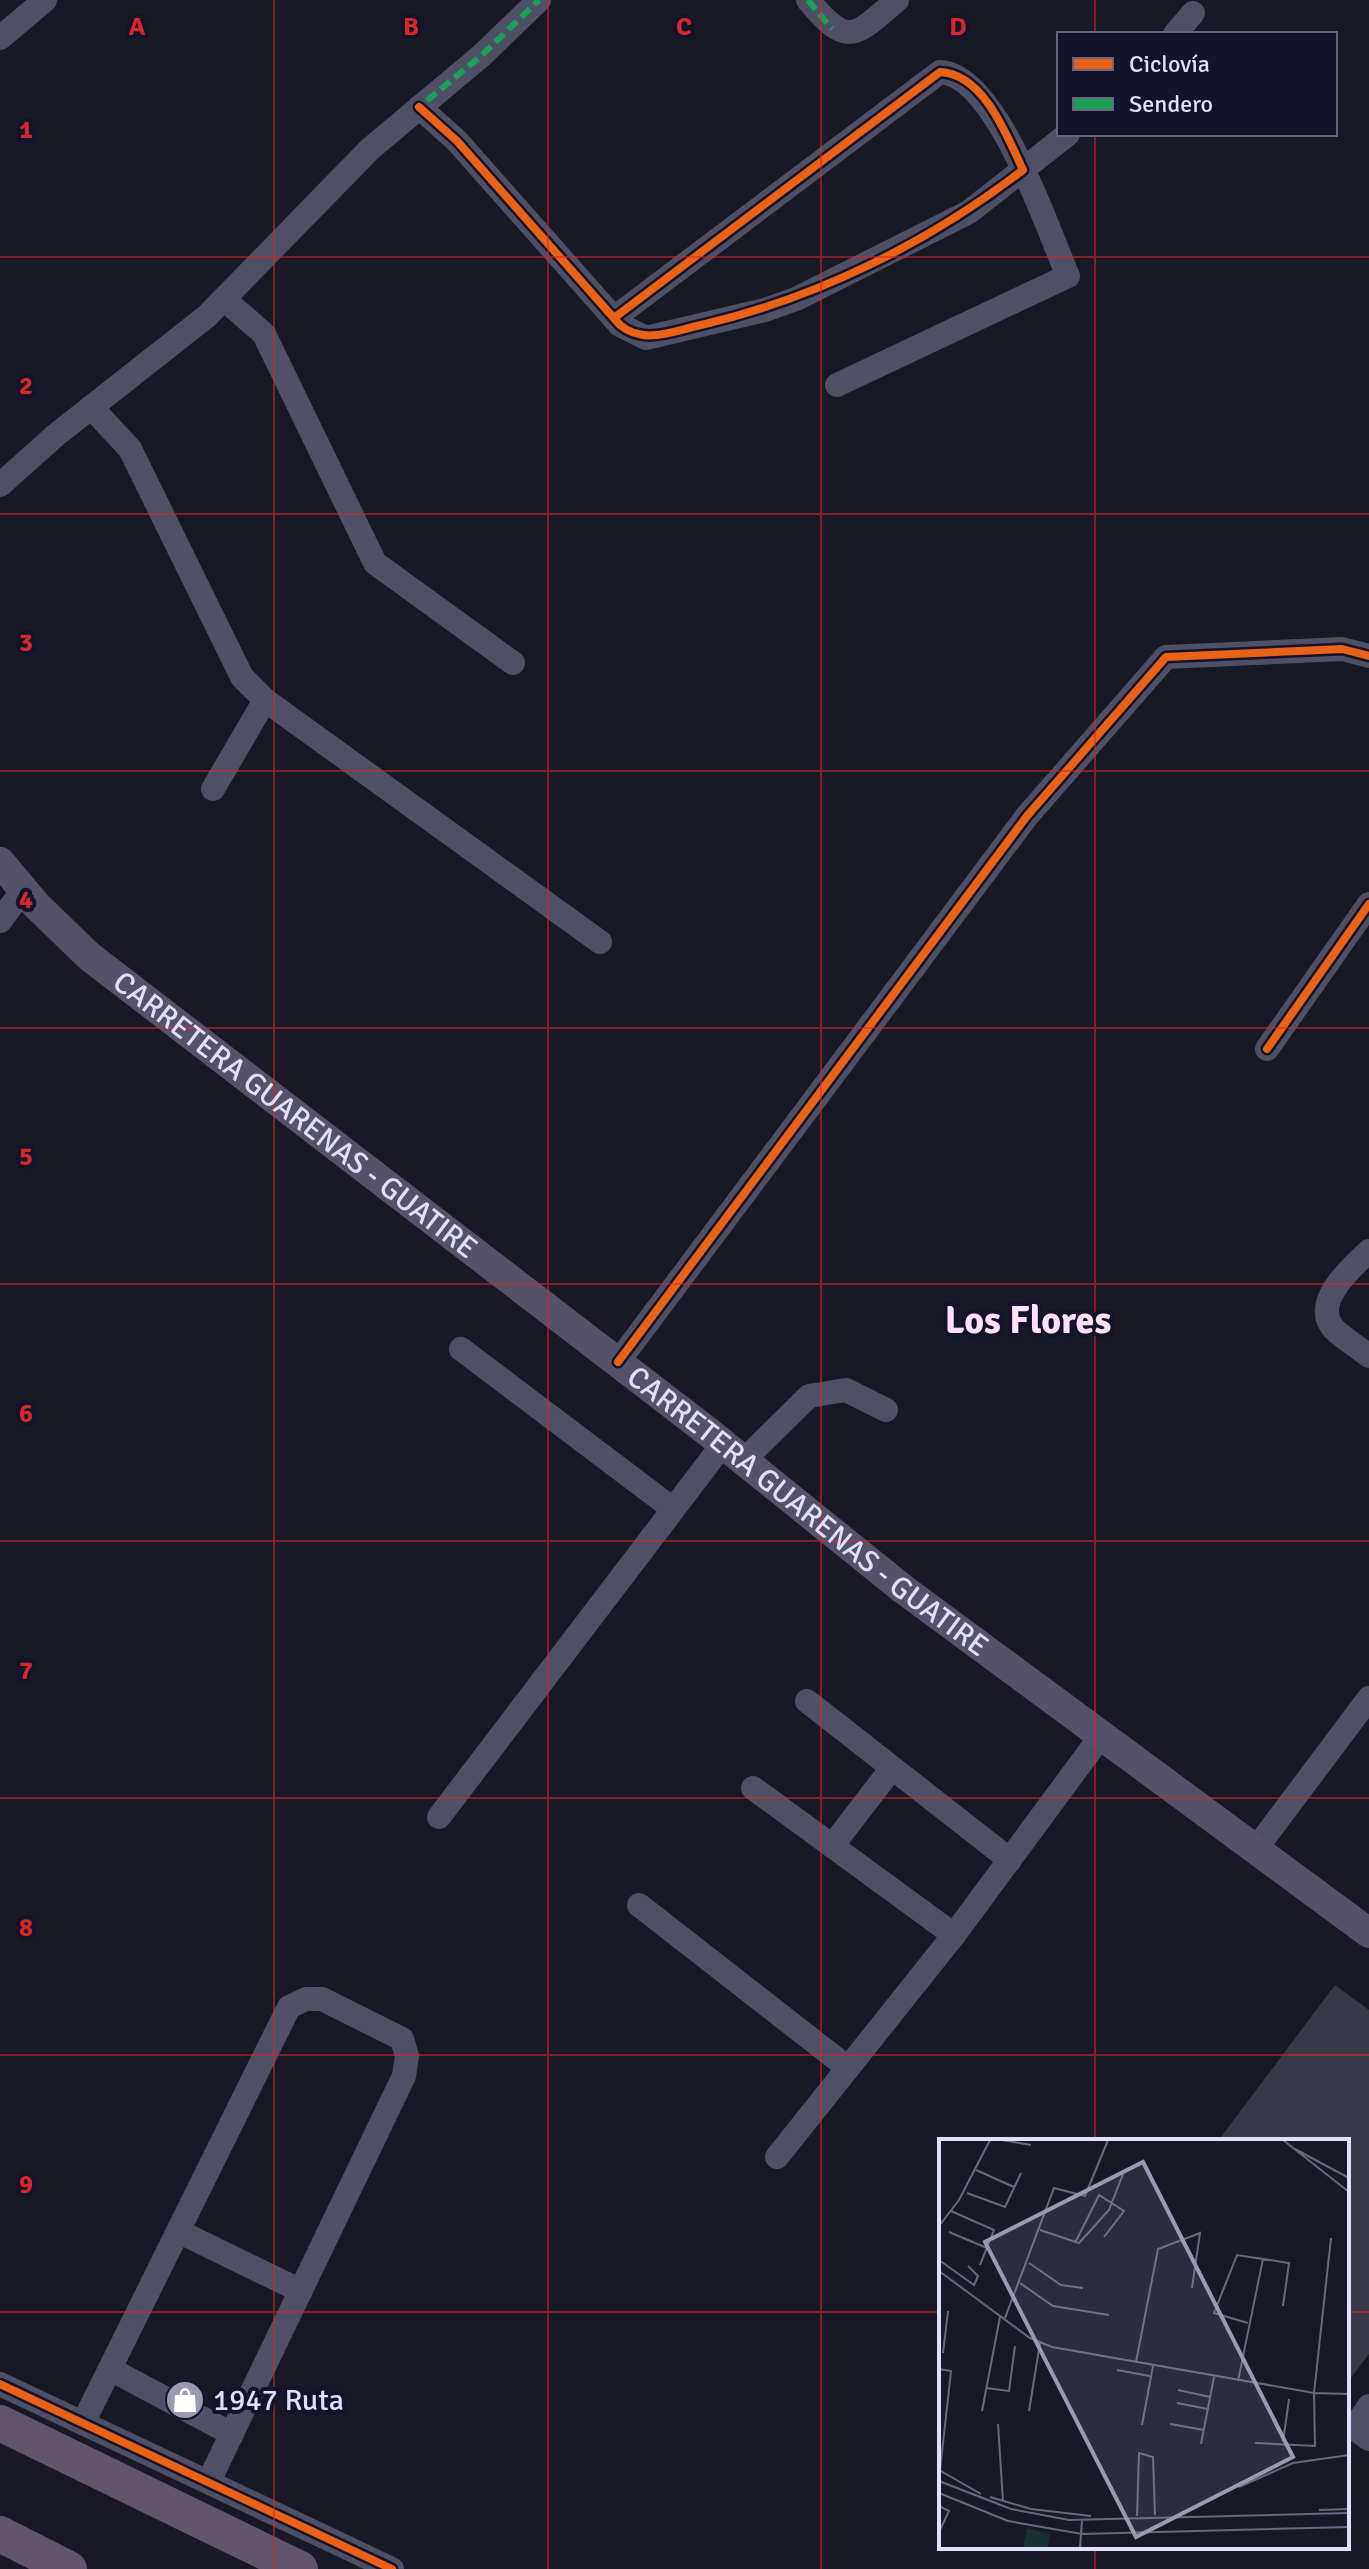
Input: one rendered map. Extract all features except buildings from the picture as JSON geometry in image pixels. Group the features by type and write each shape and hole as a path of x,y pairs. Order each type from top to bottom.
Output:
{"highway":[{"path":"0,2423 300,2569"},
{"path":"0,2534 69,2569"}],"main road":[{"name":"CARRETERA GUARENAS - GUATIRE","path":"0,862 23,890 90,957 734,1452 903,1589 1369,1933"}],"street":[{"path":"0,38 45,0"},
{"path":"0,485 91,407 154,361 224,299 370,149 481,56 539,0"},
{"path":"808,0 832,29 846,33 864,28 897,0"},
{"path":"1177,32 1193,13"},
{"path":"614,318 940,72 953,72 968,81 1000,121 1068,276 837,385"},
{"path":"419,107 457,141 614,318 626,330 646,338 765,310 830,283 969,212 1066,136"},
{"path":"224,299 264,334 375,563 513,663"},
{"path":"91,407 130,449 242,677 265,700 600,942"},
{"path":"618,1362 1027,816 1166,657 1342,649 1369,656"},
{"path":"213,789 265,700"},
{"path":"0,921 23,890"},
{"path":"1267,1049 1369,904"},
{"path":"1369,1251 1331,1294 1327,1311 1332,1327 1369,1356"},
{"path":"461,1349 673,1509"},
{"path":"439,1817 673,1509 734,1452 809,1396 846,1390 886,1410"},
{"path":"1255,1850 1369,1698"},
{"path":"807,1701 1010,1860"},
{"path":"777,2157 954,1935 1101,1736"},
{"path":"832,1846 892,1768"},
{"path":"753,1788 954,1935"},
{"path":"639,1905 848,2068"},
{"path":"83,2423 289,2007 306,1999 322,1999 402,2039 407,2056 404,2076 209,2481"},
{"path":"178,2231 301,2291"},
{"path":"110,2369 232,2434"},
{"path":"0,2384 392,2569"},
{"path":"1357,2430 1369,2406"}],"marked path":[{"path":"425,112 419,107 481,56 539,0"},
{"path":"808,0 832,29"}],"cycle path":[{"path":"419,107 457,141 620,325 639,334 669,333 744,314 829,283 910,244 987,197 1023,170 1001,125 981,95 956,75 940,72 614,318"},
{"path":"618,1362 1027,816 1166,657 1342,649 1369,656"},
{"path":"1267,1049 1369,904"},
{"path":"0,2384 392,2569"}],"place":[{"name":"1947 Ruta","path":"185,2400"}],"district":[{"name":"Los Flores","path":"1028,1320"}]}
